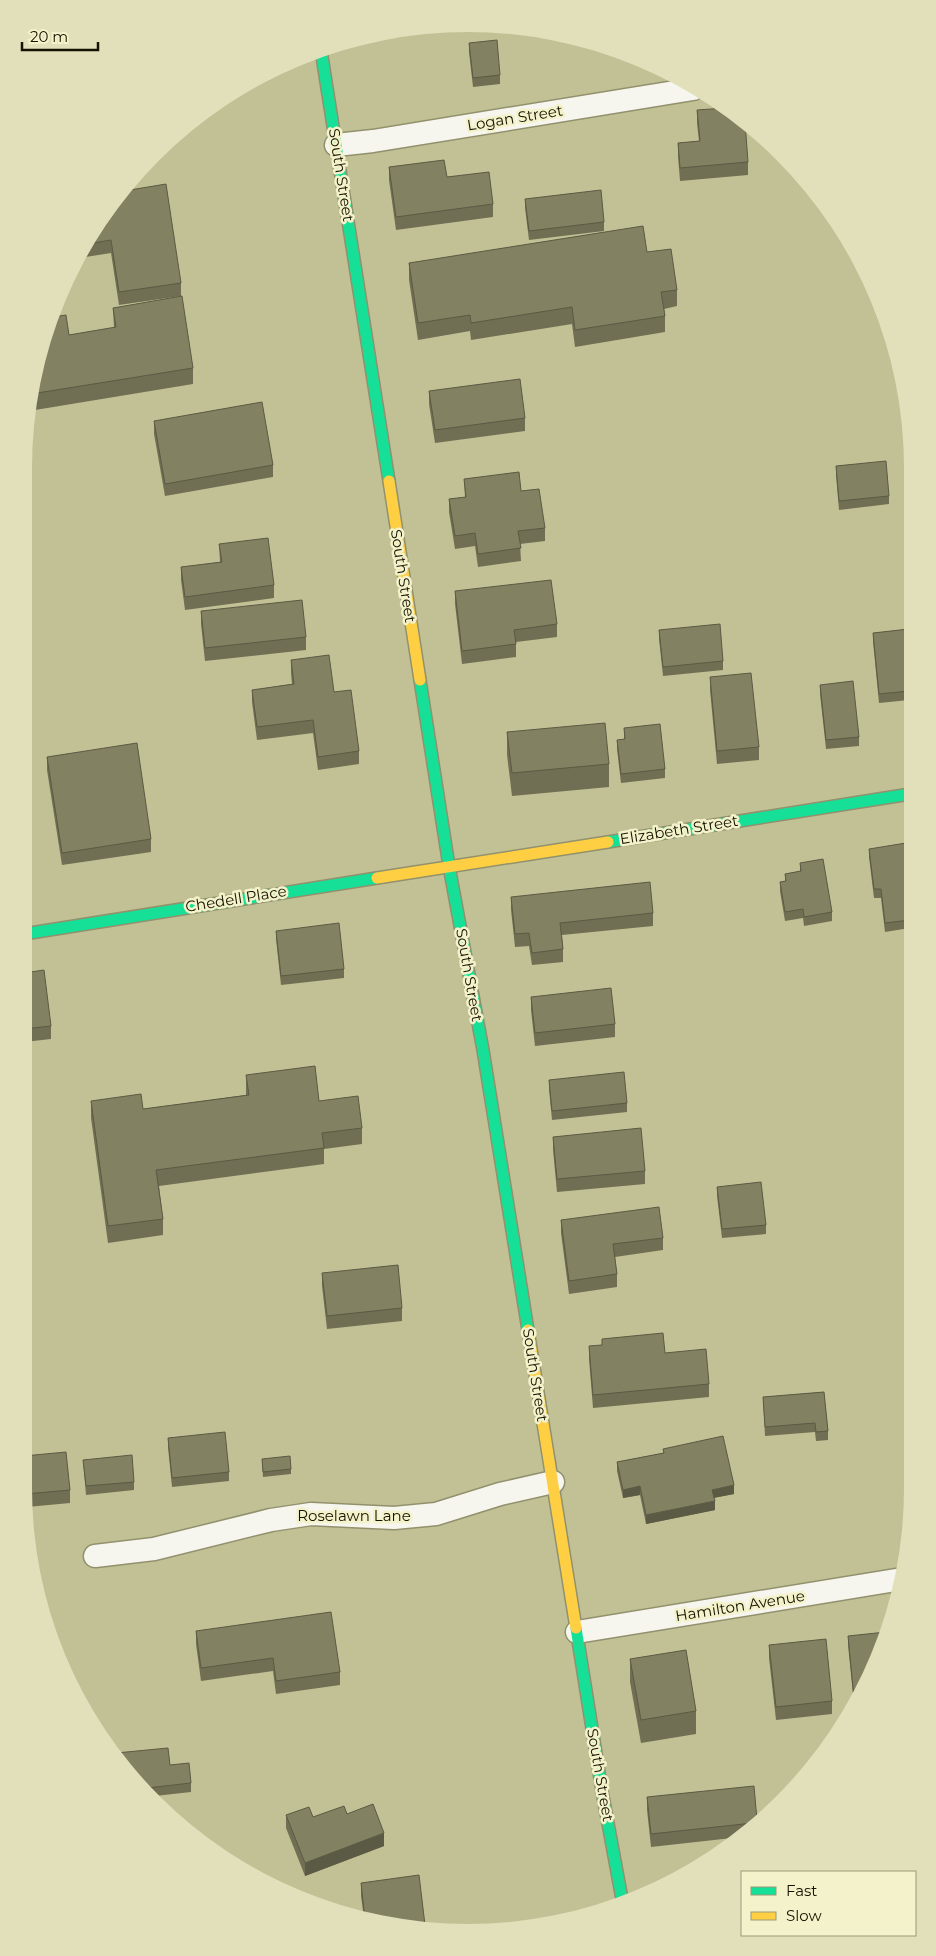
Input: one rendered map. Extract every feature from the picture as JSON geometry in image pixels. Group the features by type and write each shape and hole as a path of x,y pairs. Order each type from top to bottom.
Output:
{"main road":[{"name":"South Street","path":"322,58 449,866 483,1050 602,1790 621,1895"},
{"name":"Elizabeth Street","path":"449,866 904,795"},
{"name":"Chedell Place","path":"32,933 449,866"}],"street":[{"name":"Logan Street","path":"336,145 373,141 685,90"},
{"name":"Roselawn Lane","path":"95,1556 154,1550 271,1520 311,1514 394,1518 436,1514 500,1494 553,1482"},
{"name":"Hamilton Avenue","path":"577,1632 893,1580"}],"building":[{"path":"497,40 500,75 473,78 469,43"},
{"path":"714,109 746,133 748,162 680,168 678,143 700,141 697,110"},
{"path":"444,160 447,177 489,172 493,204 396,217 389,167"},
{"path":"166,184 181,283 119,292 111,240 96,243 122,203 134,189"},
{"path":"601,190 604,222 529,231 525,199"},
{"path":"643,226 647,252 671,249 677,290 661,292 665,316 575,330 572,307 471,323 470,315 418,323 409,263"},
{"path":"182,296 193,368 39,393 47,355 61,316 66,315 69,335 116,327 113,308"},
{"path":"520,379 525,418 435,430 429,391"},
{"path":"262,402 273,465 165,484 154,421"},
{"path":"886,461 889,496 839,501 836,466"},
{"path":"519,472 521,491 539,489 545,528 518,531 521,548 478,554 475,533 455,536 449,499 466,497 464,479"},
{"path":"268,538 274,585 185,597 181,567 222,562 219,544"},
{"path":"551,580 557,624 514,630 516,644 462,651 455,591"},
{"path":"302,600 306,637 205,648 201,611"},
{"path":"720,624 723,661 663,667 659,630"},
{"path":"904,630 904,692 879,694 873,633"},
{"path":"329,655 334,692 351,690 359,751 318,757 313,720 257,727 252,690 294,684 291,660"},
{"path":"751,673 759,747 717,751 710,677"},
{"path":"853,681 859,737 826,740 820,685"},
{"path":"605,723 609,764 512,773 507,732"},
{"path":"660,724 665,769 621,774 617,740 625,739 624,728"},
{"path":"137,743 151,839 62,853 47,757"},
{"path":"904,843 904,921 885,923 881,889 874,889 869,849"},
{"path":"823,859 832,912 804,917 803,909 785,912 780,882 786,881 785,874 801,871 800,863"},
{"path":"650,882 653,913 560,923 563,949 532,953 529,933 515,934 511,897"},
{"path":"339,923 344,969 281,976 276,931"},
{"path":"44,970 51,1026 32,1028 32,972"},
{"path":"611,988 615,1024 535,1033 531,997"},
{"path":"315,1066 319,1101 358,1096 362,1128 322,1133 324,1148 156,1170 163,1219 108,1226 91,1101 141,1094 143,1109 249,1095 246,1075"},
{"path":"624,1072 627,1103 552,1111 549,1080"},
{"path":"641,1128 645,1171 557,1179 553,1137"},
{"path":"761,1182 766,1225 722,1229 717,1187"},
{"path":"659,1207 663,1238 613,1244 617,1274 569,1281 561,1220"},
{"path":"398,1265 402,1308 327,1316 322,1273"},
{"path":"663,1333 665,1353 706,1349 709,1384 593,1395 589,1346 602,1345 602,1339"},
{"path":"824,1392 828,1431 816,1432 815,1423 765,1427 763,1397"},
{"path":"225,1432 229,1472 172,1478 168,1438"},
{"path":"723,1436 734,1485 712,1490 715,1501 646,1515 640,1486 623,1490 617,1462 664,1453 663,1449"},
{"path":"66,1452 70,1490 32,1493 32,1455"},
{"path":"132,1455 134,1482 86,1486 83,1460"},
{"path":"290,1456 291,1469 263,1472 262,1459"},
{"path":"331,1612 340,1672 276,1681 273,1658 201,1668 196,1631"},
{"path":"878,1633 853,1691 848,1636"},
{"path":"826,1639 832,1701 776,1707 769,1645"},
{"path":"686,1650 696,1711 641,1720 630,1659"},
{"path":"168,1748 170,1765 189,1763 191,1783 152,1787 122,1752"},
{"path":"754,1786 756,1814 745,1824 651,1834 647,1797"},
{"path":"373,1804 384,1833 305,1863 286,1815 309,1807 313,1817 344,1806 347,1814"},
{"path":"419,1875 425,1921 364,1911 361,1883"}],"traffic: fast":[{"path":"322,58 389,481"},
{"path":"420,680 449,866 483,1050 528,1330"},
{"path":"608,842 904,795"},
{"path":"32,933 377,878"},
{"path":"576,1628 602,1791 621,1895"}],"traffic: slow":[{"path":"389,481 420,680"},
{"path":"377,878 608,842"},
{"path":"528,1330 576,1628"}]}
